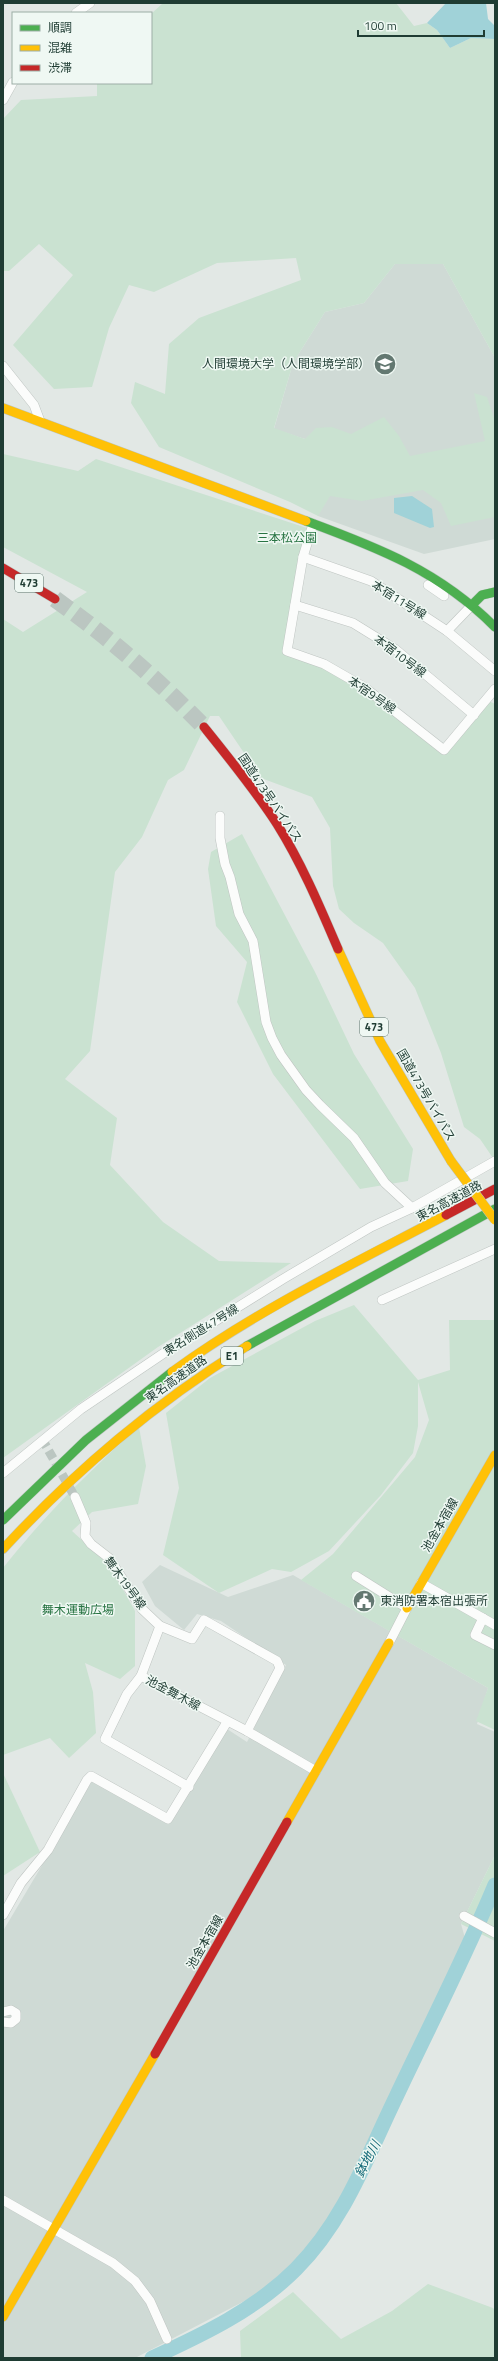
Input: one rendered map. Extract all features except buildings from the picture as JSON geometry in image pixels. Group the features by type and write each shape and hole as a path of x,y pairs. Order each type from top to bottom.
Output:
{"main road":[{"path":"3,408 377,547 406,560 440,580 473,604 495,627"},
{"name":"473","path":"3,568 55,599"},
{"path":"473,604 482,595 495,592"},
{"name":"国道473号バイパス","path":"204,727 246,779 286,838 311,886 339,932 377,1010"},
{"name":"国道473号バイパス","path":"311,886 371,1023 423,1118 472,1191 495,1220"},
{"name":"国道473号バイパス","path":"430,1107 438,1120"},
{"path":"469,1167 495,1202"},
{"name":"東名高速道路","path":"3,1520 38,1483 86,1439 176,1369 304,1292 495,1190"},
{"name":"東名高速道路","path":"3,1549 96,1456 168,1398 261,1338 495,1209"},
{"name":"池金本宿線","path":"407,1608 495,1455"},
{"name":"池金本宿線","path":"3,2317 42,2252 389,1643"}],"street":[{"path":"77,12 90,3"},
{"path":"3,100 12,84"},
{"path":"3,366 34,405 40,421"},
{"path":"304,557 313,524"},
{"name":"本宿9号線","path":"304,557 287,651 324,664 364,687 444,750 495,689"},
{"name":"本宿11号線","path":"304,557 371,581 447,632"},
{"path":"428,585 444,596"},
{"name":"本宿10号線","path":"295,604 353,622 396,649 474,715"},
{"path":"473,604 447,632 495,671"},
{"path":"220,816 220,838 225,864 230,877 238,914 253,941 266,1022 272,1038 281,1055 306,1090 354,1138 385,1183 412,1208"},
{"name":"東名側道47号線","path":"3,1472 81,1408 164,1353 283,1279 371,1227 412,1208 495,1161"},
{"path":"382,1300 495,1250"},
{"path":"486,1470 495,1474"},
{"name":"舞木19号線","path":"75,1497 86,1523 85,1536 91,1544 109,1558 142,1609 160,1626"},
{"path":"356,1576 407,1608 389,1643"},
{"path":"421,1583 495,1625"},
{"path":"483,1618 475,1635 495,1645"},
{"path":"141,1676 160,1626 192,1639 204,1620 277,1662 280,1668 247,1731 316,1771"},
{"name":"池金舞木線","path":"189,1787 105,1739 127,1694 141,1676 227,1722 247,1731"},
{"path":"3,1915 21,1883 48,1850 87,1780 91,1776 168,1819 189,1787 227,1722"},
{"path":"464,1916 491,1931"},
{"path":"3,2012 11,2010 16,2013 16,2019 11,2023 3,2022"},
{"path":"3,2200 112,2263 135,2281 150,2301 167,2339"}],"shaded area":[{"path":"395,264 443,264 495,358 495,539 424,554 318,516 305,439 274,429 293,363 325,312 364,303"},
{"path":"160,1565 228,1597 293,1575 488,1688 477,1724 495,1732 495,1855 461,1924 465,1938 365,2155 314,2245 256,2295 135,2358 3,2358 3,1931 94,1778 171,1820 227,1729 247,1742 286,1665 221,1621 197,1614 184,1630 155,1606 142,1582"}],"green space":[{"path":"163,3 396,3 414,26 427,23 437,30 450,48 471,38 495,39 495,358 443,264 395,264 364,303 325,312 293,363 274,428 305,439 316,428 332,427 351,434 384,417 399,436 410,456 485,441 474,393 487,397 495,421 495,517 451,526 441,503 423,490 362,501 330,496 318,516 290,502 159,447 131,403 135,382 165,394 169,344 199,318 301,280 296,258 217,263 154,292 129,285 109,328 92,387 54,389 13,345 73,275 39,244 9,271 3,271 3,119 21,100 97,96 97,84 152,84 152,13"},
{"name":"三本松公園","path":"3,454 78,471 96,459 307,528 298,565 284,653 322,667 363,690 443,753 489,701 495,704 495,1161 480,1139 464,1127 441,1053 415,988 383,943 354,923 339,909 333,886 330,828 312,797 261,778 219,716 210,716 184,770 168,780 142,837 115,872 90,1051 65,1079 117,1118 110,1165 163,1222 219,1261 291,1263 158,1347 3,1458 3,619 23,632 87,592 3,547"},
{"path":"242,834 315,972 354,1054 413,1149 408,1181 360,1189 273,1074 237,1002 247,962 216,926 208,869 211,852"},
{"path":"354,1305 418,1380 450,1370 449,1320 495,1320 495,1730 476,1721 488,1688 301,1580 333,1554 415,1457 429,1420 418,1382 418,1426 413,1453 381,1495 329,1551 291,1572 272,1569 219,1593 163,1555 179,1488 166,1413 210,1378 315,1321"},
{"name":"舞木運動広場","path":"139,1427 146,1466 138,1504 92,1512 72,1531 110,1566 135,1611 135,1666 120,1679 85,1663 93,1692 96,1733 69,1758 50,1738 3,1755 3,1568 68,1494"},
{"path":"3,1773 40,1852 3,1876"},
{"path":"495,1855 495,1941 461,1924"},
{"path":"428,2284 493,2308 495,2311 495,2358 241,2358 240,2331 293,2292 341,2339 392,2311"}],"water":[{"path":"446,3 486,3 488,19 495,26 495,39 471,38 450,48 437,30 427,23"},
{"path":"412,496 432,509 434,527 430,528 394,513 394,498"}],"waterway":[{"name":"鉢地川","path":"152,2358 210,2330 264,2297 296,2269 328,2230 353,2188 459,1965 495,1885"}],"tunnel":[{"path":"55,599 95,629 132,660 204,727"},
{"path":"42,1439 75,1497"}],"traffic: fast":[{"path":"306,521 358,541 407,563 452,591 474,607 495,627"},
{"path":"473,604 482,595 495,592"},
{"path":"247,1346 495,1209"},
{"path":"3,1520 86,1440 172,1372"}],"traffic: slow":[{"path":"3,408 306,521"},
{"path":"338,949 380,1041 451,1161"},
{"path":"451,1161 495,1220"},
{"path":"172,1372 204,1349 272,1308 446,1215"},
{"path":"3,1549 59,1492 118,1439 180,1391 247,1346"},
{"path":"407,1608 495,1455"},
{"path":"287,1822 389,1643"},
{"path":"3,2317 155,2054"}],"traffic: jam":[{"path":"3,568 55,599"},
{"path":"204,727 251,787 277,824 303,870 338,949"},
{"path":"446,1215 495,1189"},
{"path":"155,2054 287,1822"}],"place":[{"name":"人間環境大学（人間環境学部）","path":"385,364"},
{"name":"東消防署本宿出張所","path":"364,1601"}]}
